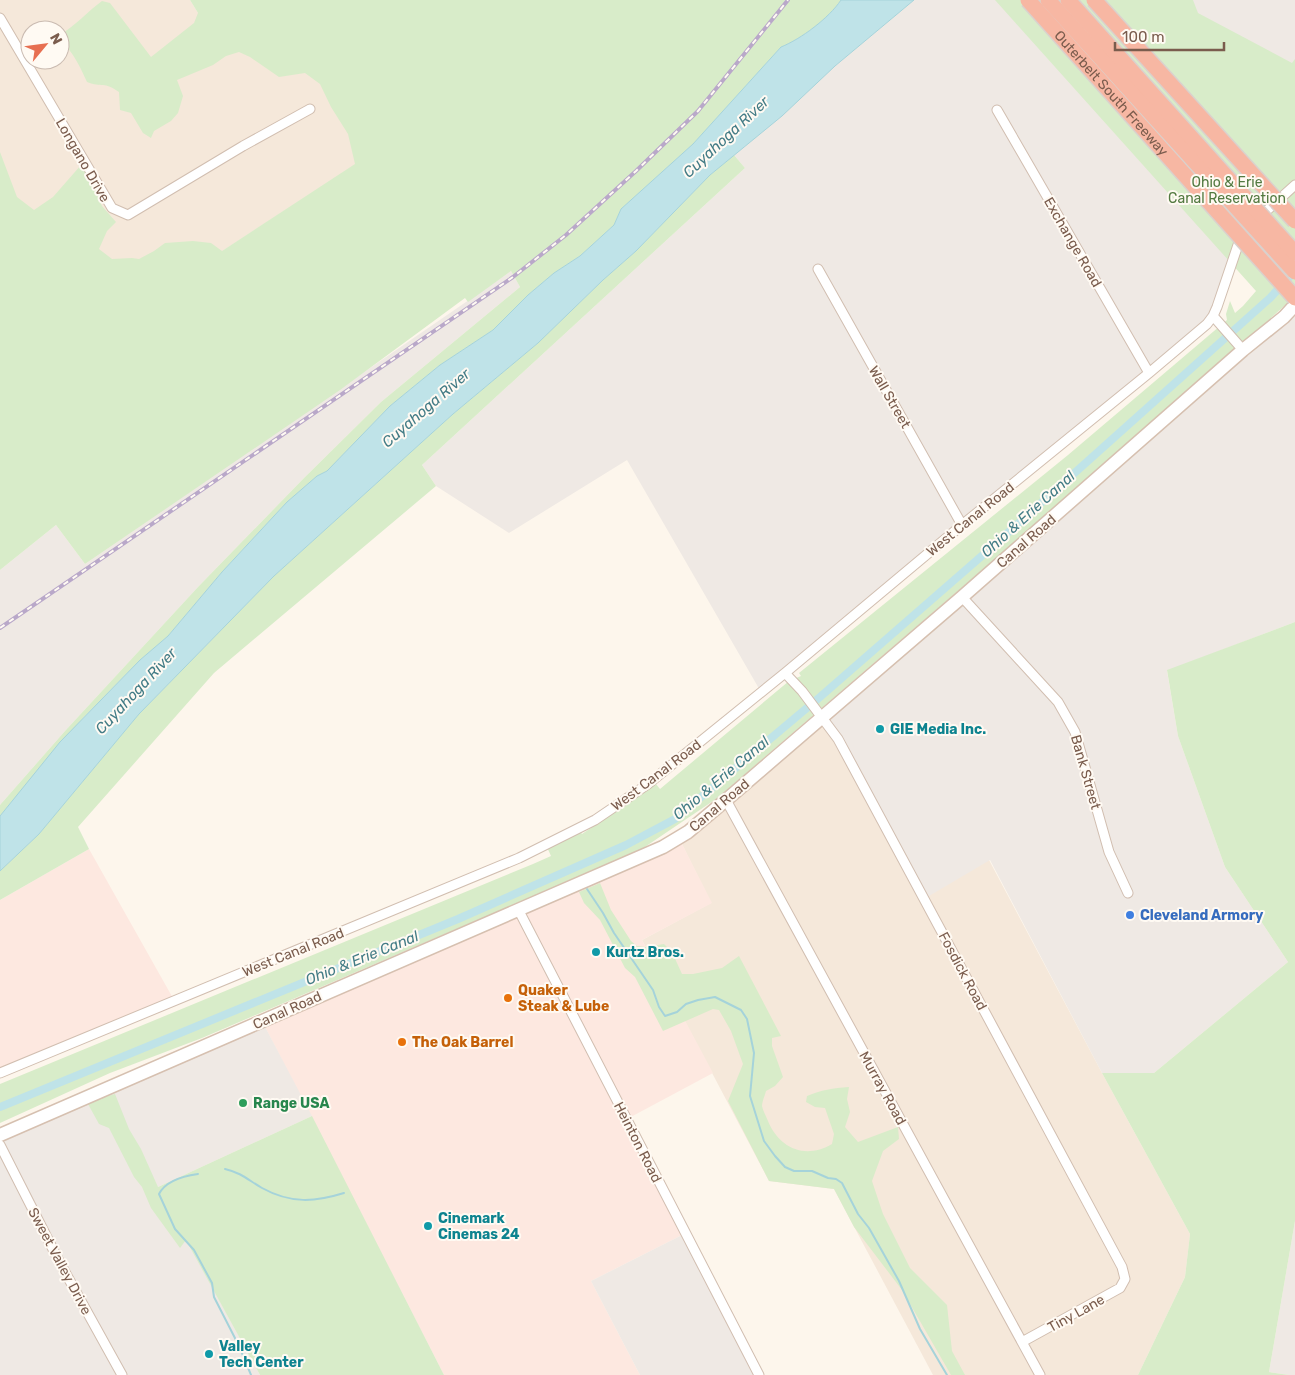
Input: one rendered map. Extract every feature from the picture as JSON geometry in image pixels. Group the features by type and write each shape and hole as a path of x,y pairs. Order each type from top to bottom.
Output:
{"highway":[{"name":"Outerbelt South Freeway","path":"1028,0 1295,298"},
{"path":"1048,0 1295,272"},
{"path":"1068,0 1295,253"},
{"path":"1094,0 1295,221"}],"main road":[{"name":"Canal Road","path":"0,1135 663,847 688,832 726,800 819,712 962,597 1295,305"}],"street":[{"name":"Longano Drive","path":"0,18 112,208 128,215 243,146 310,109"},
{"name":"Exchange Road","path":"997,110 1149,373"},
{"name":"West Canal Road","path":"0,1073 518,858 568,835 639,791 785,673 962,524 1200,330 1213,316 1240,239 1252,224 1295,185"},
{"name":"Wall Street","path":"818,269 962,524"},
{"path":"1213,316 1243,350"},
{"name":"Bank Street","path":"962,597 1058,702 1075,732 1109,852 1128,893"},
{"name":"Fosdick Road","path":"785,673 802,690 838,739 1122,1267 1125,1279"},
{"name":"Murray Road","path":"726,800 1040,1375"},
{"name":"Heinton Road","path":"518,909 759,1375"},
{"name":"Sweet Valley Drive","path":"0,1145 60,1263 122,1375"},
{"name":"Tiny Lane","path":"1022,1342 1120,1288 1125,1279"}],"shaded area":[{"path":"0,0 190,0 216,42 325,43 384,146 87,339 0,203"},
{"path":"914,0 1028,0 1240,239 1213,316 761,692 627,460 509,533 436,486 422,465 745,168 734,155 782,116 835,66"},
{"path":"1118,0 1295,0 1295,197"},
{"path":"511,271 520,287 381,402 304,478 198,587 65,731 0,805 0,570 56,525 85,564"},
{"path":"1295,306 1295,622 1167,671 1178,736 1225,867 1288,962 1154,1073 1102,1073 990,860 924,899 823,716"},
{"path":"823,716 989,860 1190,1234 1185,1277 1138,1375 933,1375 834,1189 769,1181 642,940 711,903 679,838"},
{"path":"679,838 712,903 642,940 713,1073 627,1119 686,1233 591,1281 640,1375 444,1375 262,1021"},
{"path":"89,849 174,1000 0,1071 0,900"},
{"path":"262,1021 312,1116 158,1187 260,1375 0,1375 0,1135"},
{"path":"1295,1221 1295,1375 1289,1375 1269,1372"},
{"path":"686,1233 759,1375 640,1375 591,1281"}],"green space":[{"path":"190,0 841,0 814,27 781,47 693,144 621,209 614,225 580,256 554,273 528,295 493,330 440,365 390,406 327,471 317,476 287,502 222,572 168,636 140,660 84,717 0,816 0,805 65,731 198,587 304,478 381,402 520,287 511,271 468,302 465,298 340,390 85,564 56,525 0,570 0,152 17,197 34,210 53,197 81,165 88,174 102,206 116,222 107,231 99,249 112,259 139,259 165,243 193,241 211,243 222,251 355,164 348,134 331,107 320,84 305,73 279,77 250,57 239,52 226,56 213,65 177,80 183,96 178,113 171,121 154,131 151,138 143,133 131,113 120,110 119,92 110,87 87,82 70,51 70,28 102,1 110,3 151,57 194,23 198,13"},
{"name":"Ohio & Erie Canal Reservation","path":"995,0 1193,0 1198,13 1292,63 1295,59 1295,296 1166,412 716,799 630,857 202,1038 110,1073 0,1123 0,1084 551,856 546,845 579,830 582,834 656,784 660,789 789,681 801,676 799,673 1068,455 1227,320 1226,314 1230,301 1235,313 1243,306 1256,291"},
{"path":"734,155 745,168 422,465 436,486 214,673 78,827 89,849 0,900 0,871 39,834 139,714 274,576 453,414 538,343 636,251 710,175"},
{"path":"1295,622 1295,1221 1269,1372 1289,1375 1138,1375 1185,1277 1190,1234 1102,1073 1154,1073 1288,962 1225,867 1178,736 1167,670"},
{"path":"600,883 611,910 631,941 637,946 645,947 664,944 672,952 682,974 693,974 722,968 739,956 781,1036 772,1038 772,1046 783,1077 775,1086 766,1091 762,1106 773,1130 786,1144 794,1149 812,1151 832,1144 834,1134 825,1108 815,1107 806,1102 807,1096 832,1089 849,1087 847,1099 850,1112 845,1127 858,1142 898,1127 899,1139 883,1151 872,1181 883,1214 910,1268 947,1305 952,1351 965,1375 951,1375 902,1290 854,1227 834,1189 769,1181 728,1101 743,1064 731,1031 719,1010 713,1009 663,1031 635,977 625,968 600,920 584,903 579,892"},
{"path":"115,1094 129,1129 141,1149 158,1187 312,1116 444,1375 260,1375 186,1240 180,1248 151,1208 142,1187 134,1177 109,1128 99,1124 88,1104"}],"water":[{"name":"Cuyahoga River","path":"841,0 914,0 835,66 782,116 710,175 636,251 538,343 453,414 274,576 139,714 39,834 0,871 0,816 60,742 140,660 168,636 222,572 287,502 317,476 327,471 390,406 440,365 493,330 528,295 554,273 580,256 614,225 621,209 693,144 781,47 814,27"}],"waterway":[{"name":"Ohio & Erie Canal","path":"0,1107 458,919 626,845 675,819 820,697 984,554 1270,298 1295,271"},
{"path":"587,889 653,990 659,1007 665,1016 677,1012 686,1004 715,997 741,1010 747,1019 754,1053 750,1096 764,1141 785,1167 794,1171 812,1171 842,1183 858,1214 869,1228 899,1281 920,1329 947,1375"},
{"path":"225,1169 283,1197 313,1200 344,1193"},
{"path":"198,1174 171,1182 159,1194 175,1229 194,1250 212,1283 214,1297 239,1346 251,1375"}],"railway":[{"path":"0,628 513,277 566,235 698,111 788,0"}],"place":[{"name":"GIE Media Inc.","path":"880,729"},
{"name":"Cleveland Armory","path":"1130,915"},
{"name":"Kurtz Bros.","path":"596,952"},
{"name":"Quaker Steak & Lube","path":"508,998"},
{"name":"The Oak Barrel","path":"402,1042"},
{"name":"Range USA","path":"243,1103"},
{"name":"Cinemark Cinemas 24","path":"428,1226"},
{"name":"Valley Tech Center","path":"209,1354"}]}
